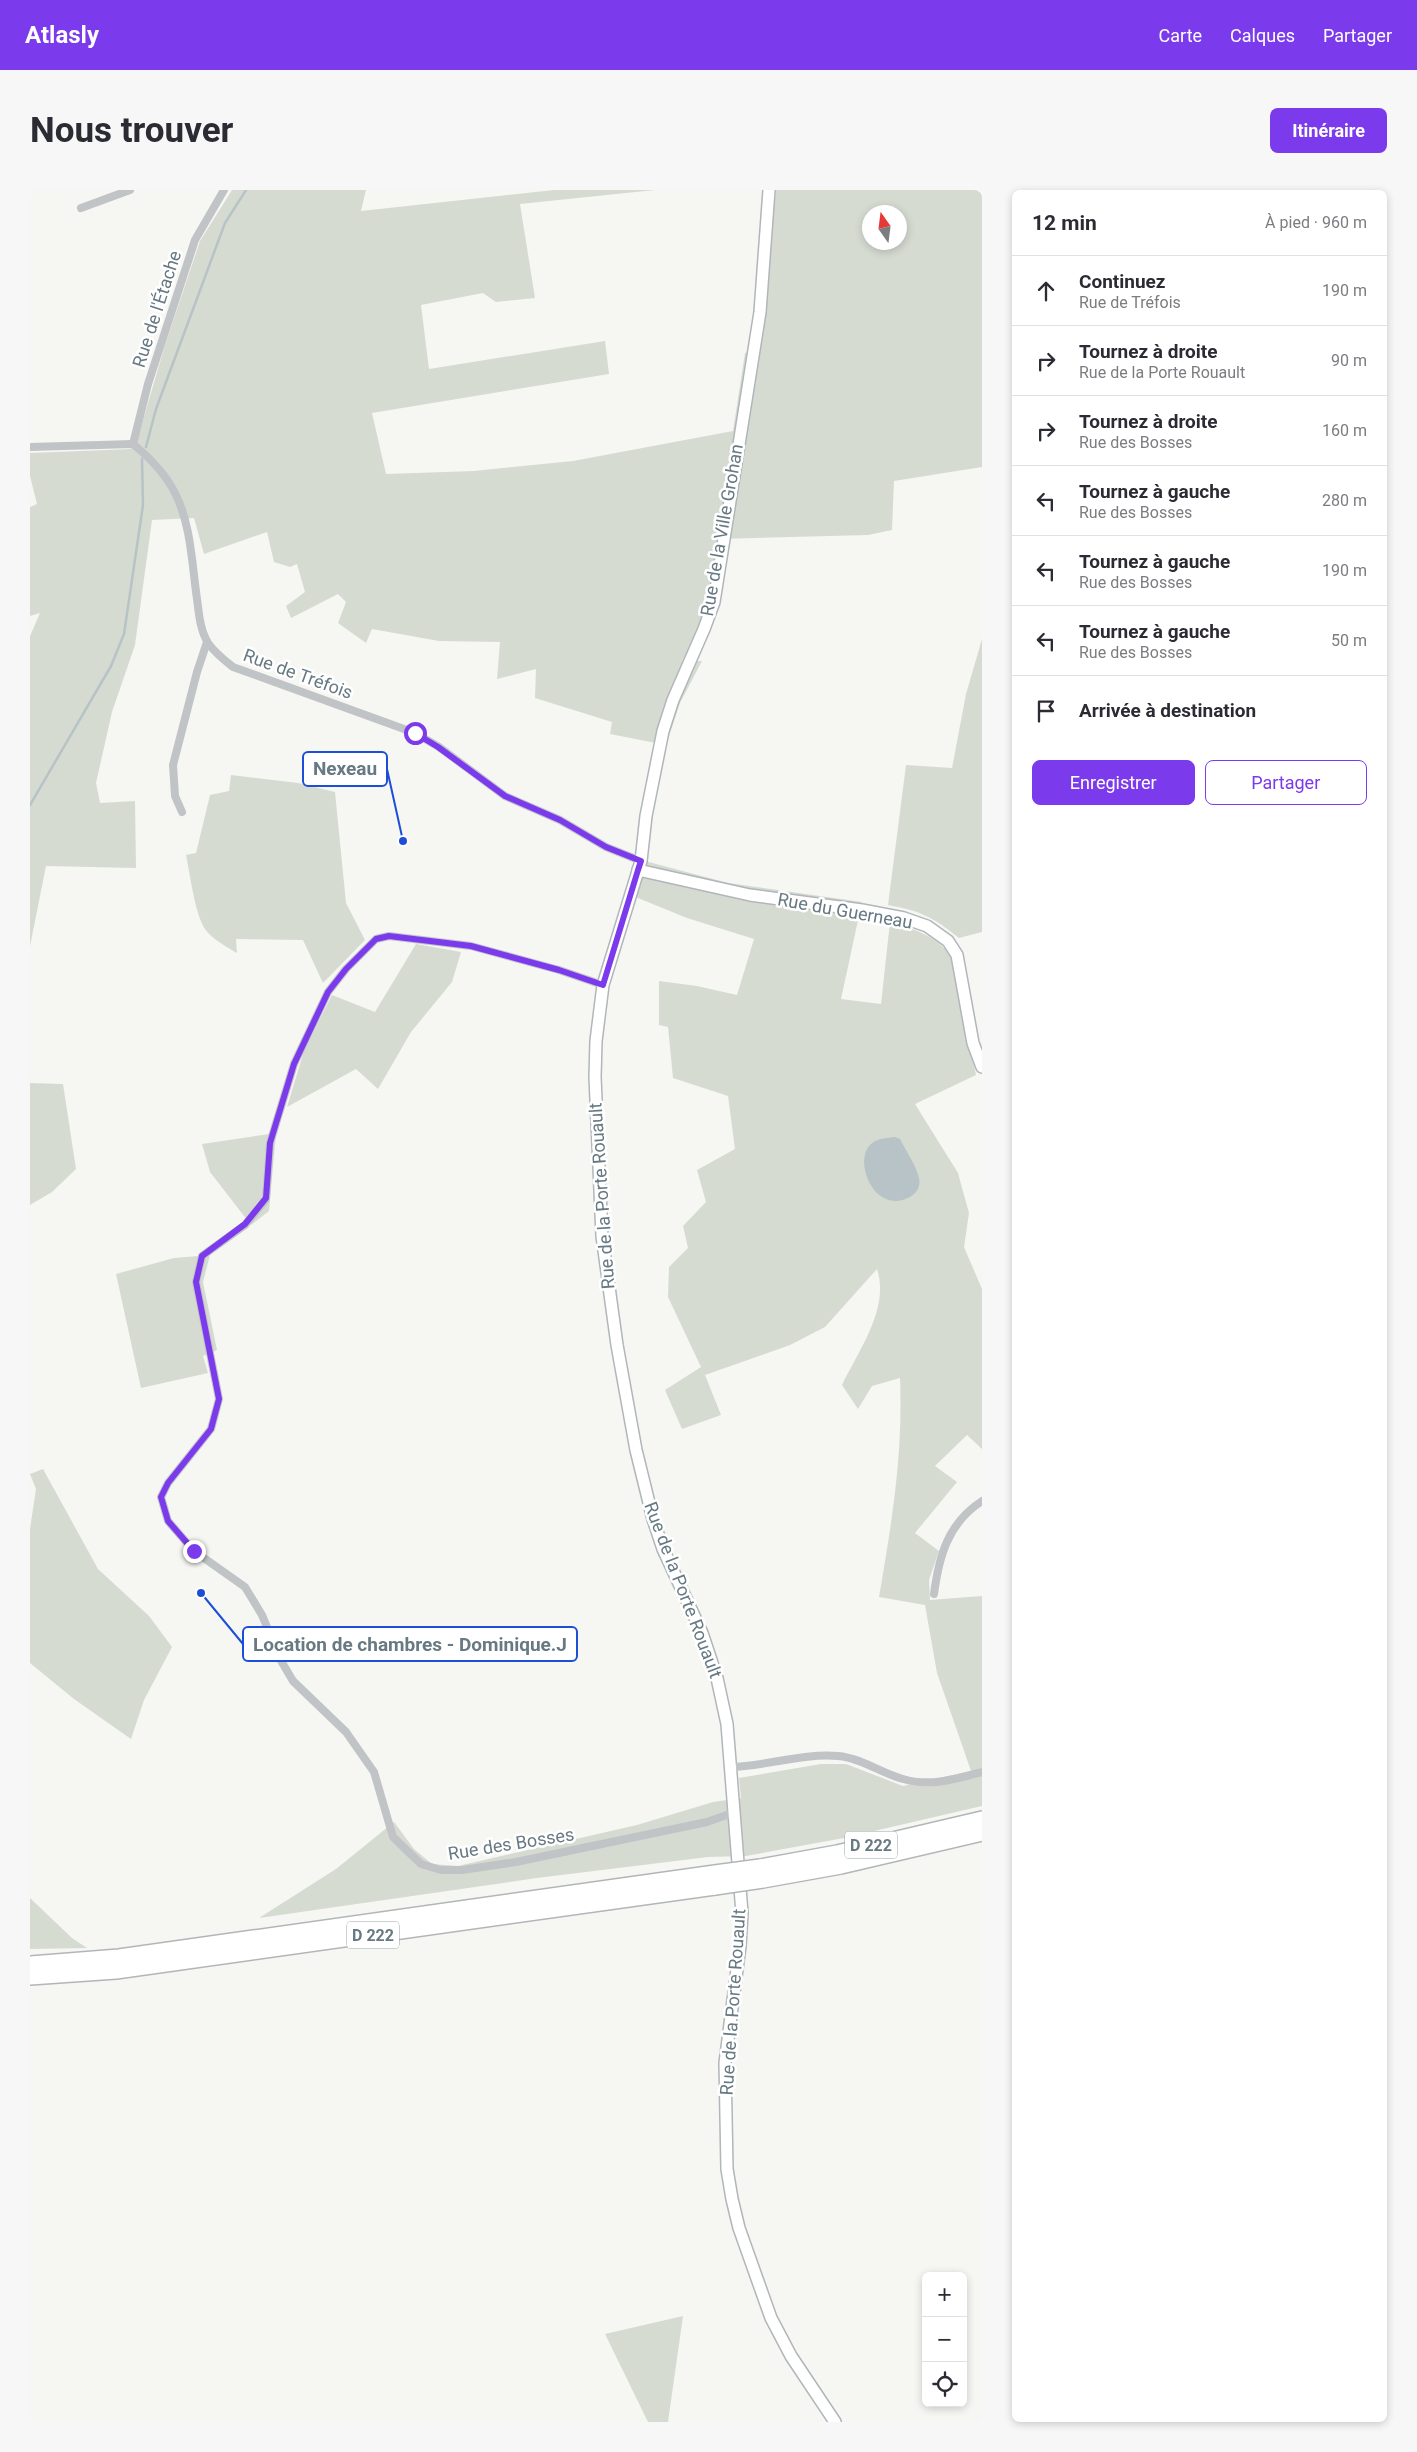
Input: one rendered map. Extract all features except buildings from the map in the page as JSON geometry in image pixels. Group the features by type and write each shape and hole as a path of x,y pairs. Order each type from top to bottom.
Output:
{"highway":[{"name":"D 222","path":"762,1873 837,1853 982,1819"},
{"name":"D 222","path":"30,1977 116,1971 762,1873 841,1866 982,1833"},
{"name":"D 222","path":"30,1964 119,1957 715,1880"}],"street":[{"path":"81,208 130,190"},
{"name":"Rue de l'Étache","path":"133,444 148,384 195,240 221,190"},
{"name":"Rue de la Ville Grohan","path":"640,866 646,816 663,731 673,700 714,602 760,312 769,190"},
{"path":"30,448 133,444"},
{"name":"Rue de Tréfois","path":"133,444 155,463 176,494 187,534 201,626 208,642 218,655 233,667 415,733 438,747 505,796 560,820 640,866"},
{"path":"182,812 175,796 173,765 197,672 208,642"},
{"name":"Rue de la Porte Rouault","path":"640,866 603,985 596,1041 597,1164 602,1236 617,1345 636,1450 653,1519 663,1549 702,1633 717,1678 728,1724 742,1913 740,1946 725,2063 727,2169 732,2199 739,2228 771,2318 791,2356 835,2422"},
{"name":"Rue du Guerneau","path":"640,866 750,895 862,910 904,918 927,926 948,942 957,955 973,1043 982,1067"},
{"name":"Rue des Bosses","path":"603,985 559,970 471,946 389,936 372,942 346,969 328,992 294,1064 270,1143 266,1198 245,1224 202,1256 196,1282 219,1399 211,1429 168,1483 161,1497 168,1521 194,1551 245,1587 262,1615 280,1659 293,1681 346,1732 374,1772 392,1837 421,1864 442,1870 462,1870 516,1862 707,1822 734,1812"},
{"path":"934,1594 938,1566 958,1519 982,1501"},
{"path":"731,1767 813,1756 840,1756 902,1779 923,1783 946,1781 982,1772"}],"shaded area":[{"path":"232,190 366,190 361,211 554,190 655,190 520,204 535,298 496,302 483,293 421,305 429,369 605,341 609,374 372,413 386,474 474,471 573,461 733,431 745,353 758,351 776,190 982,190 982,467 894,481 892,530 868,535 717,539 708,603 692,644 682,661 702,661 680,703 666,745 610,734 612,722 535,698 536,669 497,679 500,642 439,641 372,629 366,643 338,623 346,602 338,594 291,618 286,606 305,592 297,564 290,567 274,562 267,532 204,554 194,518 152,520 135,645 112,712 96,783 100,803 135,801 136,868 46,866 30,946 30,636 40,613 30,616 30,507 37,504 30,476 30,453 131,449 136,444 165,345 200,241"},
{"path":"982,639 982,932 959,938 926,916 888,905 906,765 952,768 966,694"},
{"path":"231,775 298,783 335,792 346,903 365,940 323,983 303,940 236,939 237,953 212,936 201,922 186,855 196,853 210,795 229,791"},
{"path":"645,861 728,883 862,902 841,999 881,1004 890,922 915,930 931,938 951,955 976,1075 915,1104 958,1173 969,1213 964,1247 982,1289 982,1449 967,1435 935,1466 957,1482 915,1533 939,1551 929,1580 930,1600 982,1596 982,1806 844,1838 746,1856 708,1857 537,1878 259,1918 336,1869 394,1822 414,1849 432,1864 458,1866 637,1825 713,1802 741,1798 739,1778 821,1764 846,1764 903,1786 971,1771 937,1673 925,1605 879,1597 896,1488 900,1434 900,1378 872,1386 858,1409 842,1385 864,1343 876,1314 880,1284 877,1269 825,1327 790,1345 705,1375 721,1415 682,1429 665,1390 701,1367 668,1297 669,1267 688,1248 683,1226 706,1202 697,1170 735,1149 728,1096 673,1078 668,1027 659,1025 659,981 697,986 737,995 754,939 687,918 633,896"},
{"path":"416,944 461,952 452,982 411,1032 378,1089 356,1069 287,1107 304,1051 332,995 375,1012"},
{"path":"30,1083 63,1084 76,1169 52,1192 30,1205"},
{"path":"276,1133 269,1211 251,1225 210,1172 202,1144"},
{"path":"895,1137 900,1139 916,1168 919,1181 918,1189 915,1193 898,1201 887,1199 877,1193 870,1184 864,1163 865,1153 872,1143"},
{"path":"210,1255 203,1282 217,1350 203,1356 208,1373 141,1388 116,1274 174,1258"},
{"path":"43,1469 98,1569 149,1616 172,1647 144,1700 131,1739 74,1699 30,1663 30,1529 36,1489 30,1474"},
{"path":"30,1898 72,1938 87,1948 30,1949"},
{"path":"683,2316 668,2422 648,2422 605,2334"}],"waterway":[{"path":"146,447 156,409 225,223 246,190"},
{"path":"30,805 111,666 124,634 143,505 142,459"}],"place":[{"name":"Nexeau","path":"403,841"},
{"name":"Location de chambres - Dominique.J","path":"201,1593"}],"route":[{"path":"194,1551 168,1521 161,1497 168,1483 211,1429 219,1399 196,1282 202,1256 245,1224 266,1198 270,1143 294,1064 328,992 346,969 372,942 383,936 471,946 559,970 603,985 641,861 606,847 560,820 505,796 438,747 415,733"}]}
